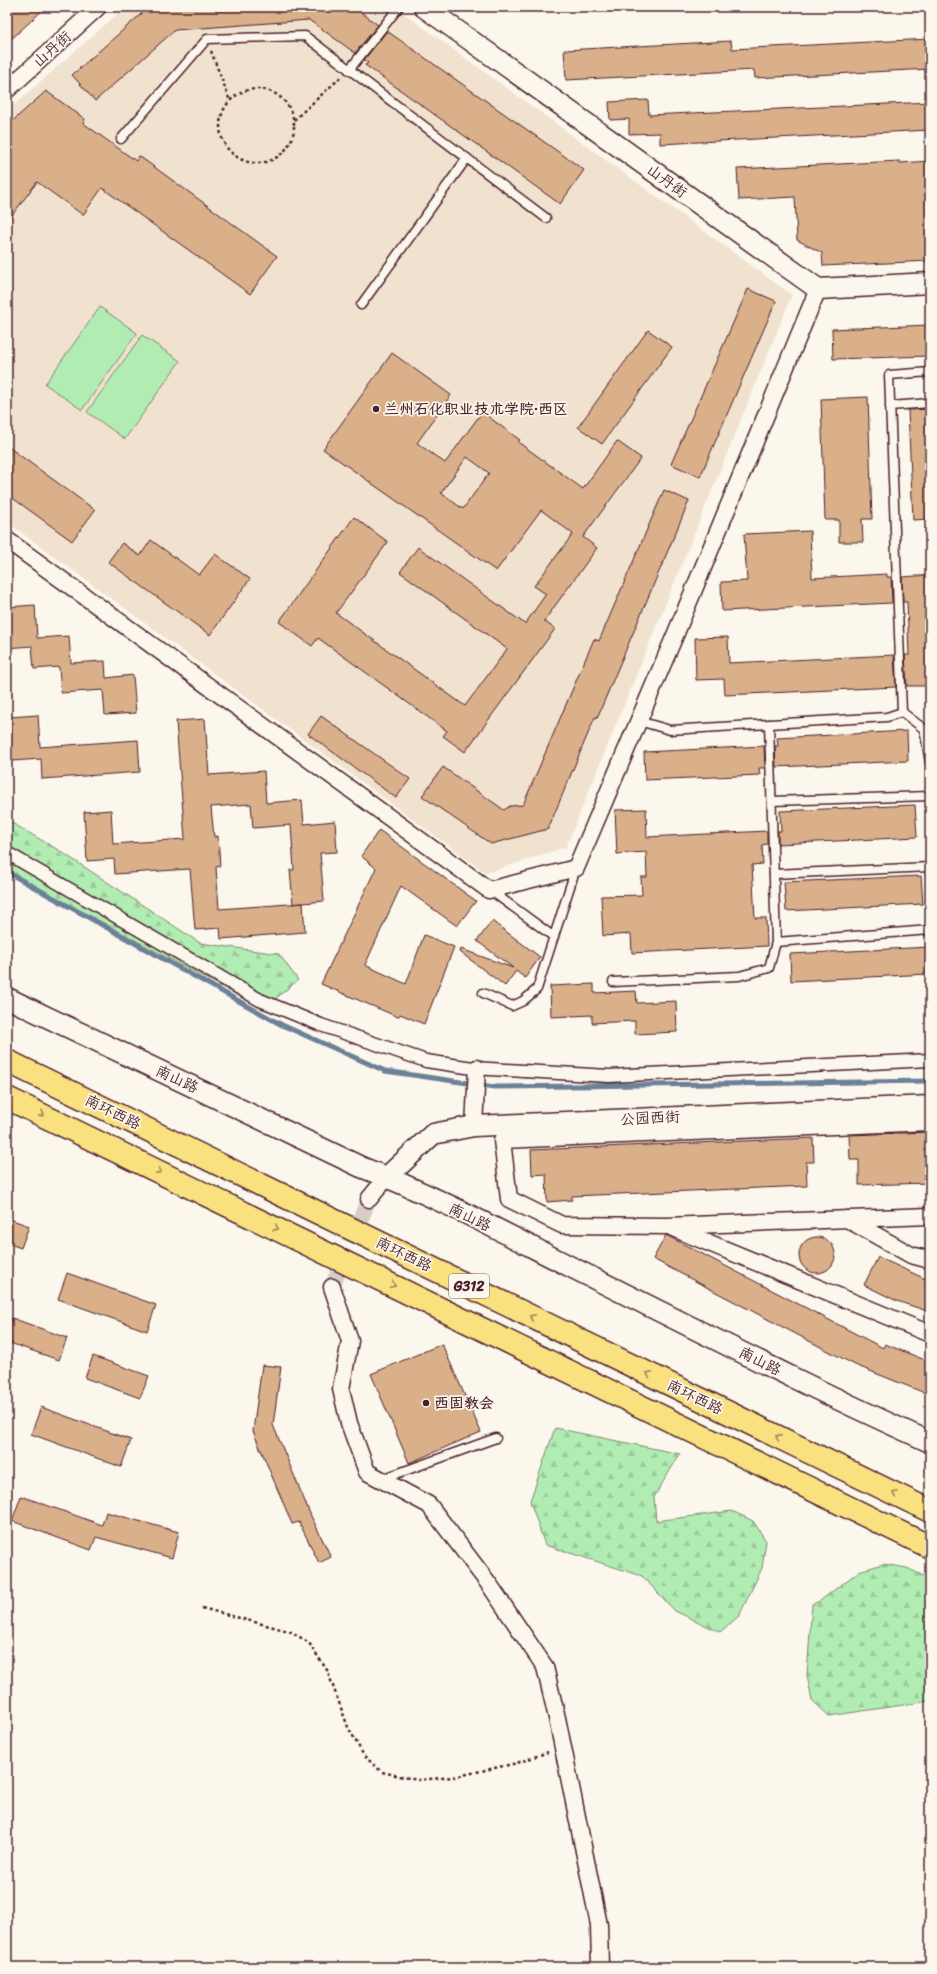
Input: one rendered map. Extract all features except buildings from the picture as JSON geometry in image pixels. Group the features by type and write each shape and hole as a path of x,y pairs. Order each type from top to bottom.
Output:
{"highway":[{"name":"南环西路","path":"7,1061 930,1511"},
{"name":"南环西路","path":"7,1098 930,1547"}],"street":[{"name":"山丹街","path":"7,90 98,7"},
{"name":"山丹街","path":"424,7 818,289"},
{"path":"7,540 489,890 576,868 639,721 818,289 930,284"},
{"path":"7,853 260,1000 321,1025 411,1056 477,1073 609,1076 930,1060"},
{"name":"南山路","path":"7,998 362,1167 387,1177 526,1244 826,1394 930,1442"},
{"path":"475,1117 477,1073"},
{"name":"公园西街","path":"387,1177 433,1134 475,1117 930,1106"},
{"path":"930,1122 502,1140 509,1199 562,1225 667,1226 930,1216"},
{"path":"369,1199 387,1177"},
{"path":"847,1219 911,1255 930,1260"},
{"path":"667,1226 930,1334"},
{"path":"332,1287 350,1341 341,1389 348,1416 367,1472 429,1505 489,1584 545,1667 563,1747 599,1925 600,1967"}],"lane":[{"path":"349,70 399,7"},
{"path":"121,139 207,39 306,36 546,218"},
{"path":"361,305 467,158"},
{"path":"902,712 889,375 930,372"},
{"path":"890,406 930,403"},
{"path":"639,721 670,730 887,717 902,712"},
{"path":"902,712 924,729 930,762"},
{"path":"613,982 739,976 769,968 776,942 769,724"},
{"path":"772,801 930,796"},
{"path":"483,993 512,1006 523,1001 536,989 576,868"},
{"path":"774,874 930,868"},
{"path":"489,890 554,937"},
{"path":"776,942 930,930"},
{"path":"381,1479 496,1438"}],"path":[{"path":"207,39 230,101"},
{"path":"294,120 349,70"},
{"path":"250,90 262,90 274,93 283,99 290,109 294,120 294,132 290,144 282,154 271,161 259,164 246,162 226,148 221,136 220,124 223,111 230,101 240,94 250,90"},
{"path":"202,1608 292,1632 309,1643 327,1670 348,1727 364,1756 382,1772 417,1780 454,1777 517,1763 563,1747"}],"shaded area":[{"name":"兰州石化职业技术学院·西区","path":"125,7 395,7 792,295 566,847 486,873 7,522 7,111"}],"green space":[{"path":"100,307 137,333 82,410 45,384"},
{"path":"142,335 180,361 125,439 87,412"},
{"path":"7,820 60,851 200,943 279,954 298,980 263,1009 7,871"},
{"path":"555,1428 680,1454 654,1497 656,1521 732,1511 753,1521 766,1541 762,1568 739,1616 720,1632 675,1611 642,1576 545,1545 530,1501"},
{"path":"883,1564 907,1568 930,1579 930,1701 829,1716 812,1700 807,1675 812,1604 820,1601 859,1571"}],"waterway":[{"path":"7,872 282,1025 385,1071 495,1087 930,1081"}],"tunnel":[{"path":"332,1287 369,1199"}],"place":[{"name":"兰州石化职业技术学院·西区","path":"376,409"},
{"name":"西固教会","path":"426,1403"}]}
